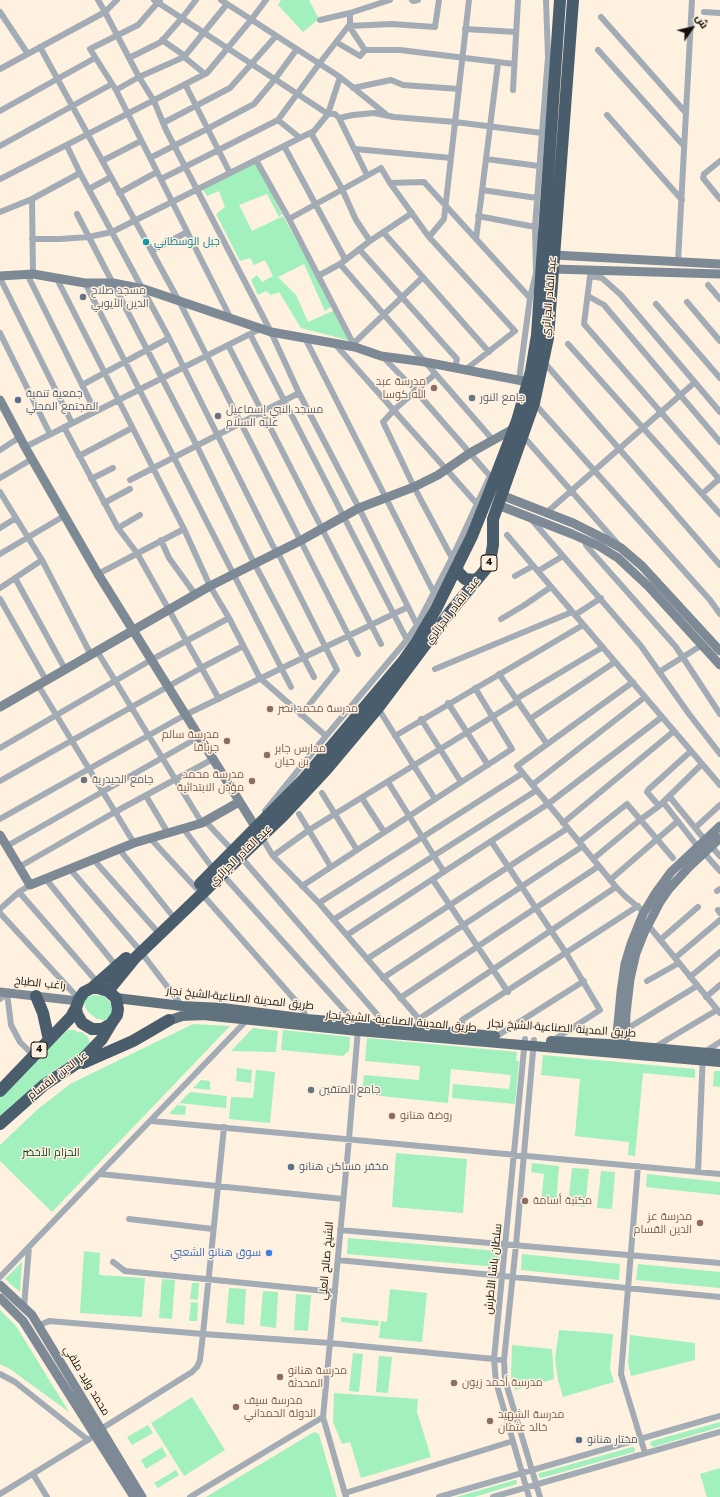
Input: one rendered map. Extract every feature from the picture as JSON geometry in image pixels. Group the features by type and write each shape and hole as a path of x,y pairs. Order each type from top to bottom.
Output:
{"highway":[{"name":"عبد القادر الجزائري","path":"257,829 283,816 326,770 378,708 450,612 480,577 490,562 493,545 493,519 519,432 524,381 537,335 560,0"},
{"name":"عبد القادر الجزائري","path":"95,986 116,967 139,950 237,854 257,829 303,780 404,660 436,609 454,563 472,536 490,491 534,403 548,338 573,0"},
{"path":"472,536 476,534 484,535 493,545"},
{"path":"454,563 458,572 465,579 470,580 480,577"},
{"name":"عبد القادر الجزائري","path":"112,995 139,950 155,929 199,891"},
{"path":"95,986 103,988 112,995 118,1004 117,1015 111,1024 102,1029 92,1029 82,1023 77,1014 78,1002 84,992 95,986"},
{"path":"36,996 44,1018 49,1040"},
{"name":"4","path":"0,1091 49,1040 78,1002"},
{"path":"75,1066 128,1044 169,1020"},
{"name":"عز الدين القسام","path":"0,1124 44,1085 75,1066 89,1054 102,1039 111,1024"}],"main road":[{"name":"طريق المدينة الصناعية-الشيخ نجار","path":"112,995 182,1006 223,1008 355,1026 418,1024 530,1042 552,1041 620,1045 653,1048 703,1057 720,1054"},
{"name":"طريق المدينة الصناعية- الشيخ نجار","path":"102,1039 109,1045 115,1045 169,1020 196,1014 355,1026 703,1057 720,1062"},
{"path":"92,1029 102,1039"}],"street":[{"path":"98,0 154,101 174,146 359,508 416,625"},
{"path":"0,69 105,12 117,0"},
{"path":"129,58 162,40 196,0"},
{"path":"221,0 340,77 388,116"},
{"path":"0,179 205,74 252,20 266,0"},
{"path":"320,20 350,13 390,0"},
{"path":"412,0 413,2 418,0"},
{"path":"349,26 392,24 435,27 438,0"},
{"path":"429,237 444,219 469,0"},
{"path":"512,90 518,0"},
{"path":"72,423 0,277 30,274 86,282 113,283 144,289 270,332 335,344 355,345 381,356 425,362 524,381 530,298 536,273 535,227 548,57 546,0"},
{"path":"678,262 692,0"},
{"path":"231,319 114,87 90,49 138,25 157,1 204,34 328,114 335,114 339,118 367,175"},
{"path":"0,146 72,106 114,87 140,78 184,57 227,4"},
{"path":"0,12 28,54"},
{"path":"704,12 720,13"},
{"path":"161,179 278,120 349,26 350,13"},
{"path":"601,17 686,113"},
{"path":"349,26 365,50"},
{"path":"466,29 516,32"},
{"path":"163,123 230,88 276,36"},
{"path":"162,40 205,74"},
{"path":"336,42 360,56 365,50"},
{"path":"40,47 59,79 119,193 180,302 358,654"},
{"path":"150,158 254,104 297,49"},
{"path":"365,50 400,50 514,64"},
{"path":"598,50 684,146"},
{"path":"0,111 95,58"},
{"path":"476,240 498,63"},
{"path":"32,238 60,239 88,237 112,232 311,133 328,114 340,77"},
{"path":"353,88 391,80 403,85 459,89"},
{"path":"185,84 230,173"},
{"path":"339,118 353,114 374,113 388,116 455,122 542,133"},
{"path":"607,115 682,200"},
{"path":"278,120 300,138"},
{"path":"311,133 342,189 356,220 370,241"},
{"path":"102,161 141,142"},
{"path":"66,146 144,289 273,546 277,551 338,670 301,715"},
{"path":"284,146 315,204 342,262 383,315 493,440"},
{"path":"355,149 451,158"},
{"path":"486,159 539,166"},
{"path":"256,160 289,219 355,345"},
{"path":"720,161 703,176 703,179 720,199"},
{"path":"289,219 381,168 429,237 515,331 465,370"},
{"path":"119,193 157,172"},
{"path":"0,212 32,199 80,173"},
{"path":"89,189 111,177"},
{"path":"390,182 424,182 530,298"},
{"path":"482,190 537,198"},
{"path":"32,199 30,274 95,412"},
{"path":"318,276 342,262 359,248 412,213"},
{"path":"78,214 88,237 148,350 254,564 314,677"},
{"path":"478,216 535,227"},
{"path":"152,251 188,232"},
{"path":"383,232 489,352"},
{"path":"359,248 457,359 455,368"},
{"path":"554,255 720,264"},
{"path":"553,268 720,274"},
{"path":"702,494 720,479 584,324 590,276 602,278 621,295 720,412"},
{"path":"56,277 184,529 210,586 229,618 260,678 326,736"},
{"path":"355,345 383,315 423,277"},
{"path":"86,282 291,688"},
{"path":"708,285 720,299"},
{"path":"588,296 604,305 720,442"},
{"path":"687,302 720,341"},
{"path":"656,304 720,378"},
{"path":"25,447 260,329"},
{"path":"714,334 720,329"},
{"path":"0,333 50,434"},
{"path":"250,334 407,640"},
{"path":"82,385 169,338"},
{"path":"305,338 387,497 434,593"},
{"path":"335,344 477,504"},
{"path":"568,344 720,514"},
{"path":"228,345 381,644"},
{"path":"257,829 326,736 407,640 434,593 454,563 477,504 490,476 415,391 381,356"},
{"path":"543,361 720,565"},
{"path":"435,374 394,410 383,422 414,487 454,563"},
{"path":"546,513 694,383"},
{"path":"130,480 299,393"},
{"path":"0,400 3,414 20,437 98,574 273,856 319,903 400,998 418,1024 493,970 616,887"},
{"path":"534,403 710,600 720,614"},
{"path":"64,427 118,528 136,553 219,699"},
{"path":"79,456 132,428"},
{"path":"0,707 210,586 234,575 277,551 300,541 359,508 414,487 447,469 470,453 493,440 519,432 623,550 635,559 650,574 720,651"},
{"path":"0,450 20,437"},
{"path":"0,478 32,459"},
{"path":"91,479 113,468"},
{"path":"104,503 130,489"},
{"path":"0,492 3,502 16,518 42,560 94,653 115,681 203,822 237,854 388,1026"},
{"path":"499,500 528,516 587,535 623,550"},
{"path":"499,500 546,513 587,535 618,558 638,575 720,664"},
{"path":"118,528 140,515"},
{"path":"0,554 64,516"},
{"path":"528,516 601,598 640,646 720,754"},
{"path":"0,528 16,518"},
{"path":"98,574 184,529"},
{"path":"507,535 720,785"},
{"path":"587,535 586,545 658,625 683,656 720,714"},
{"path":"161,540 169,558 195,594"},
{"path":"538,571 563,556"},
{"path":"0,588 42,560"},
{"path":"515,576 533,566"},
{"path":"15,578 65,669"},
{"path":"501,619 551,587"},
{"path":"435,669 574,613 601,598"},
{"path":"0,599 46,680"},
{"path":"0,819 185,715 408,607"},
{"path":"0,748 151,660 229,618"},
{"path":"395,736 448,703 583,625"},
{"path":"659,672 702,645"},
{"path":"0,781 243,646"},
{"path":"273,856 309,830 441,750 517,700 603,647"},
{"path":"530,719 615,662"},
{"path":"499,674 548,744"},
{"path":"633,682 517,766 616,887 641,909"},
{"path":"38,684 134,842"},
{"path":"302,886 512,749 475,688"},
{"path":"532,785 645,697"},
{"path":"448,703 488,764"},
{"path":"378,708 435,799"},
{"path":"346,935 548,804 662,717"},
{"path":"421,719 461,782"},
{"path":"367,959 508,867 565,825 674,731"},
{"path":"7,846 199,737"},
{"path":"691,751 647,792 705,846 720,856"},
{"path":"19,867 115,812 213,759"},
{"path":"593,859 661,804 702,764"},
{"path":"319,903 523,773"},
{"path":"388,782 444,872"},
{"path":"333,920 537,790"},
{"path":"322,793 358,850"},
{"path":"146,796 168,833"},
{"path":"669,796 695,828 720,871"},
{"path":"362,798 384,832"},
{"path":"0,909 19,892 45,878 134,842 203,822 239,802"},
{"path":"383,978 521,887 581,844 627,804 673,858"},
{"path":"695,828 720,806"},
{"path":"299,814 331,867"},
{"path":"610,880 678,821"},
{"path":"620,1045 625,1030 626,978 648,925 660,902 669,889 689,867 720,826"},
{"path":"182,828 218,872 350,1016 355,1026"},
{"path":"0,835 30,885"},
{"path":"150,838 199,891 302,1008 307,1019"},
{"path":"463,1032 462,1020 508,992 566,953 641,909 663,882 705,846 720,838"},
{"path":"491,841 566,953 600,1010 552,1041"},
{"path":"118,849 171,914"},
{"path":"93,859 155,929"},
{"path":"400,998 599,866"},
{"path":"70,869 139,950 182,1006"},
{"path":"45,878 116,967"},
{"path":"433,880 508,992"},
{"path":"19,892 95,986"},
{"path":"660,940 698,907"},
{"path":"620,1045 626,978 631,944 641,909"},
{"path":"0,913 78,1002"},
{"path":"647,981 677,960 720,920"},
{"path":"648,925 718,1012 653,1048"},
{"path":"690,977 720,952"},
{"path":"497,1036 584,982"},
{"path":"706,997 720,985"},
{"path":"625,1030 698,986"},
{"path":"2,995 11,1024 20,1042 33,1056"},
{"name":"راغب الطباخ","path":"2,995 36,996 78,1002"},
{"path":"0,1277 152,1121 248,1019"},
{"name":"الشيخ صالح العلي","path":"345,1495 323,1417 349,1139 355,1026"},
{"name":"سلطان باشا الأطرش","path":"529,1497 496,1382 494,1359 515,1154 530,1042"},
{"name":"سلطان باشا الأطرش","path":"530,1042 524,1156 504,1360 505,1380 540,1497"},
{"path":"698,1172 703,1057 720,1042"},
{"path":"152,1121 720,1174"},
{"path":"101,1429 192,1372 197,1367 200,1360 224,1127"},
{"path":"638,1166 620,1374 645,1454"},
{"path":"100,1174 343,1199"},
{"path":"129,1219 213,1229"},
{"path":"340,1230 720,1263"},
{"path":"24,1307 29,1247"},
{"path":"338,1260 720,1297"},
{"path":"113,1262 125,1271 335,1292"},
{"name":"محمد وليد ملقي","path":"0,1285 32,1315 142,1497"},
{"name":"محمد وليد ملقي","path":"0,1298 23,1321 91,1438 134,1497"},
{"path":"38,1326 49,1321 330,1343 504,1360"},
{"path":"0,1374 15,1382 91,1438 0,1494"},
{"path":"439,1497 720,1416"},
{"path":"190,1497 323,1417"},
{"path":"493,1497 720,1432"},
{"path":"345,1495 513,1441"},
{"path":"33,1474 47,1497"}],"green space":[{"path":"281,0 309,0 319,19 303,32 278,5"},
{"path":"256,162 282,214 279,217 267,194 239,205 252,231 283,216 333,306 325,311 304,264 278,277 296,295 308,322 335,310 351,341 301,328 279,292 271,295 266,291 258,295 251,280 257,275 262,282 273,276 265,260 254,265 250,258 240,261 216,214 225,207 219,191 207,196 202,188"},
{"path":"94,995 104,996 110,1002 113,1011 108,1019 97,1019 88,1012 85,1007 84,1002 86,998"},
{"name":"الحزام الأخضر","path":"193,1024 230,1026 52,1212 0,1161 0,1145 38,1109 70,1084"},
{"path":"253,1028 278,1031 276,1052 231,1051"},
{"path":"68,1030 82,1032 88,1037 90,1043 85,1055 57,1068 0,1117 0,1096"},
{"path":"283,1030 350,1037 349,1051 343,1056 281,1050"},
{"path":"367,1038 517,1052 516,1061 519,1061 515,1104 452,1098 453,1084 509,1089 511,1075 451,1069 448,1103 362,1094 364,1075 419,1080 420,1066 365,1061"},
{"path":"543,1055 695,1069 695,1078 643,1073 635,1156 628,1155 629,1142 575,1136 580,1079 541,1075"},
{"path":"237,1068 252,1070 251,1083 236,1081"},
{"path":"256,1070 275,1072 270,1123 229,1119 231,1097 253,1098"},
{"path":"714,1071 720,1071 720,1087 713,1086"},
{"path":"201,1080 210,1081 210,1090 193,1088"},
{"path":"190,1092 227,1096 226,1108 179,1103"},
{"path":"177,1105 186,1106 185,1115 169,1114"},
{"path":"396,1153 467,1159 463,1213 392,1207"},
{"path":"532,1163 559,1166 556,1204 541,1203 544,1174 531,1172"},
{"path":"572,1168 589,1169 585,1207 568,1205"},
{"path":"601,1171 615,1172 612,1209 597,1208"},
{"path":"647,1174 720,1182 720,1195 646,1187"},
{"path":"348,1238 499,1251 497,1267 347,1254"},
{"path":"84,1251 100,1253 99,1275 145,1278 142,1317 80,1313"},
{"path":"522,1254 620,1264 619,1280 521,1270"},
{"path":"22,1262 20,1292 5,1279"},
{"path":"638,1264 720,1272 720,1288 636,1280"},
{"path":"162,1279 175,1280 172,1319 159,1318"},
{"path":"192,1283 199,1283 198,1300 190,1299"},
{"path":"229,1288 246,1289 244,1325 226,1323"},
{"path":"390,1289 427,1293 422,1342 379,1338 381,1321 387,1322"},
{"path":"263,1291 278,1292 276,1328 260,1326"},
{"path":"296,1294 311,1295 308,1331 294,1330"},
{"path":"191,1302 198,1303 197,1321 189,1321"},
{"path":"0,1310 16,1326 69,1412 10,1369 0,1364"},
{"path":"341,1317 379,1321 378,1326 341,1322"},
{"path":"559,1330 613,1334 610,1369 614,1382 563,1397 558,1380 555,1359"},
{"path":"630,1335 695,1343 695,1360 631,1376 628,1363"},
{"path":"512,1345 552,1349 554,1379 515,1390 511,1376"},
{"path":"353,1353 363,1354 359,1392 349,1391"},
{"path":"379,1356 392,1357 388,1393 376,1392"},
{"path":"334,1393 418,1399 417,1412 431,1457 361,1478 350,1442 342,1444 333,1422"},
{"path":"192,1397 225,1450 184,1476 151,1423"},
{"path":"720,1422 720,1427 653,1447 650,1444 652,1441"},
{"path":"148,1425 153,1433 132,1445 127,1437"},
{"path":"314,1432 319,1434 337,1497 206,1497"},
{"path":"162,1447 167,1456 146,1469 141,1460"},
{"path":"632,1447 635,1448 634,1452 541,1478 538,1474 540,1473"},
{"path":"720,1468 720,1497 707,1497 700,1474"},
{"path":"176,1470 179,1475 158,1488 154,1483"},
{"path":"515,1480 517,1481 517,1484 474,1497 456,1497"}],"place":[{"name":"جبل الوسطاني","path":"146,242"},
{"name":"مسجد صلاح الدين الأيوبي","path":"83,297"},
{"name":"مدرسة عبد الله كوسا","path":"434,388"},
{"name":"جامع النور","path":"472,398"},
{"name":"جمعية تنمية المجتمع المحلي","path":"18,400"},
{"name":"مسجد النبي إسماعيل عليه السلام","path":"218,416"},
{"name":"مدرسة محمد نصر","path":"270,709"},
{"name":"مدرسة سالم جرباقا","path":"227,741"},
{"name":"مدارس جابر بن حيان","path":"267,755"},
{"name":"جامع الحيدرية","path":"84,780"},
{"name":"مدرسة محمد مؤذن الابتدائية","path":"252,781"},
{"name":"جامع المتقين","path":"311,1090"},
{"name":"روضة هنانو","path":"392,1116"},
{"name":"مخفر مساكن هنانو","path":"291,1167"},
{"name":"مكتبة أسامة","path":"525,1201"},
{"name":"مدرسة عز الدين القسام","path":"700,1223"},
{"name":"سوق هنانو الشعبي","path":"269,1253"},
{"name":"مدرسة هنانو المحدثة","path":"280,1377"},
{"name":"مدرسة أحمد زيون","path":"454,1383"},
{"name":"مدرسة سيف الدولة الحمداني","path":"236,1407"},
{"name":"مدرسة الشهيد خالد عثمان","path":"490,1421"},
{"name":"مختار هنانو","path":"579,1440"}]}
